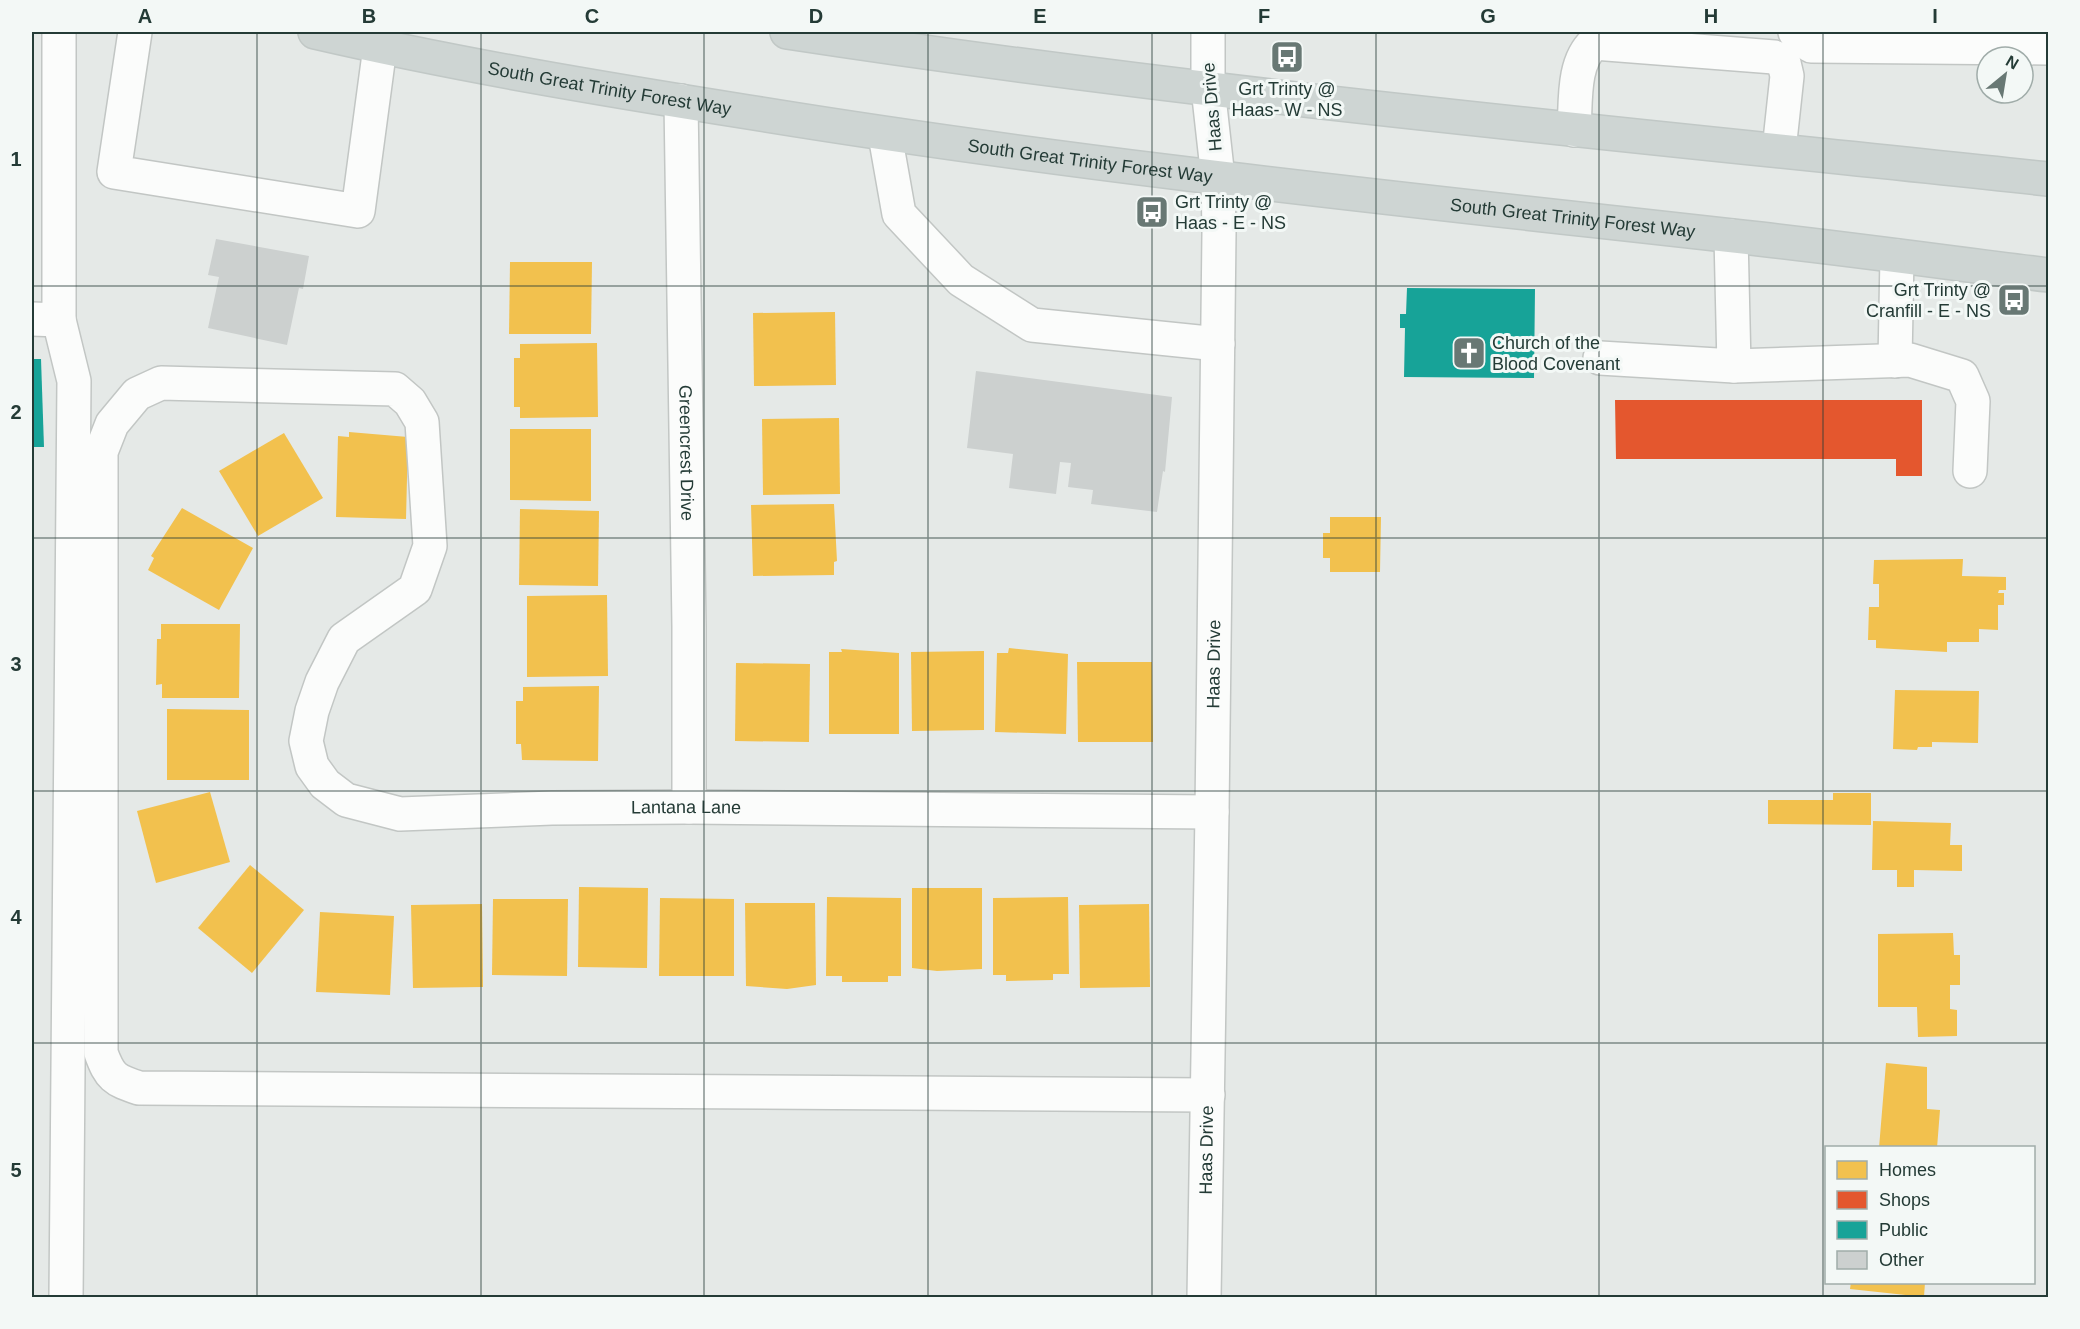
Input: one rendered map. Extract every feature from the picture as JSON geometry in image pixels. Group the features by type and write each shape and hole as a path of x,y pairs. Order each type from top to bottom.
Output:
{"main road":[{"name":"South Great Trinity Forest Way","path":"315,32 528,76 885,135 1218,178 1731,236 2049,275"},
{"path":"787,32 887,39 1208,88 1574,130 2049,179"}],"street":[{"path":"59,32 45,320 74,381 66,1298"},
{"path":"135,32 114,172 358,211 380,47"},
{"name":"Haas Drive","path":"1204,1298 1218,344 1218,178 1208,88 1208,32"},
{"path":"1574,130 1578,75 1586,51 1594,43 1774,57 1793,44 2049,48"},
{"path":"1779,150 1787,76 1784,63 1793,44"},
{"name":"Greencrest Drive","path":"681,101 689,627 689,807"},
{"path":"885,135 899,214 961,280 1032,325 1218,344"},
{"path":"1731,236 1734,366"},
{"path":"1894,361 1897,256"},
{"path":"1600,358 1734,366 1910,360 1962,376 1973,400 1970,471"},
{"name":"Lantana Lane","path":"1208,1095 139,1088 123,1083 108,1072 101,1053 101,452 112,424 137,394 161,383 395,389 410,402 422,422 430,546 415,589 344,639 322,682 312,711 306,741 312,766 325,784 346,800 400,814 552,808 689,807 1212,812"}],"building: Homes":[{"path":"510,262 592,262 591,334 509,334"},
{"path":"835,312 836,385 754,386 753,313"},
{"path":"597,343 598,417 520,418 520,407 514,407 514,358 520,358 520,344"},
{"path":"839,418 840,494 763,495 762,419"},
{"path":"510,429 591,429 591,501 510,500"},
{"path":"349,432 408,437 406,519 336,517 338,436 349,437"},
{"path":"284,433 323,498 258,536 219,471"},
{"path":"834,504 837,561 834,562 834,575 753,576 751,505"},
{"path":"182,508 253,548 219,610 148,570 154,558 151,556"},
{"path":"520,509 599,511 598,586 519,585"},
{"path":"1330,517 1381,517 1380,572 1330,572 1330,558 1323,558 1323,533 1330,533"},
{"path":"1963,559 1962,576 2006,577 2006,590 1999,590 1998,593 2004,593 2004,605 1998,605 1998,630 1979,629 1979,642 1947,642 1947,652 1876,648 1876,640 1868,640 1869,607 1879,607 1879,584 1873,584 1874,560"},
{"path":"607,595 608,676 527,677 527,596"},
{"path":"161,624 240,624 239,698 162,698 162,684 156,685 157,639 161,639"},
{"path":"1009,648 1068,654 1066,734 995,732 997,653 1008,653"},
{"path":"841,649 899,653 899,734 829,734 829,652 842,652"},
{"path":"984,651 984,730 912,731 911,652"},
{"path":"1077,662 1152,662 1153,742 1078,742"},
{"path":"736,663 810,664 809,742 735,741"},
{"path":"599,686 598,761 522,760 521,744 516,744 516,701 523,701 523,687"},
{"path":"1895,690 1979,691 1978,743 1932,742 1932,747 1918,747 1917,750 1893,749"},
{"path":"167,709 249,710 249,780 167,780"},
{"path":"210,792 230,862 156,883 137,811"},
{"path":"1833,793 1871,793 1871,825 1768,824 1768,800 1833,800"},
{"path":"1873,821 1951,823 1950,845 1962,845 1962,871 1914,870 1914,887 1897,887 1897,870 1872,870"},
{"path":"250,865 304,910 252,973 198,928"},
{"path":"579,887 648,888 647,968 578,967"},
{"path":"912,888 982,888 982,969 937,971 912,968"},
{"path":"827,897 901,898 901,976 888,976 888,982 842,982 842,976 826,976"},
{"path":"1068,897 1069,974 1053,974 1053,980 1006,981 1006,975 993,975 993,898"},
{"path":"660,898 734,899 734,976 659,976"},
{"path":"493,899 568,899 567,976 492,975"},
{"path":"745,903 815,903 816,985 787,989 746,986"},
{"path":"482,904 483,987 413,988 411,905"},
{"path":"1149,904 1150,987 1080,988 1079,905"},
{"path":"320,912 394,916 390,995 316,992"},
{"path":"1953,933 1954,955 1960,955 1960,985 1950,985 1950,1009 1957,1010 1957,1036 1918,1037 1917,1007 1878,1007 1878,934"},
{"path":"1886,1063 1927,1067 1927,1109 1940,1110 1937,1146 1879,1146"},
{"path":"1851,1284 1925,1284 1924,1297 1850,1289"}],"building: Shops":[{"path":"1615,400 1922,400 1922,476 1896,476 1896,459 1616,459"}],"building: Public":[{"name":"Church of the Blood Covenant","path":"1407,288 1535,289 1534,378 1404,377 1405,328 1400,328 1400,314 1406,314"},
{"path":"32,359 41,359 44,447 32,447"}],"building: Other":[{"path":"216,239 309,256 303,289 299,288 287,345 208,328 219,277 208,275"},
{"path":"976,371 1172,397 1165,472 1163,471 1157,512 1091,504 1093,490 1068,487 1071,463 1060,462 1056,494 1009,488 1013,454 967,448"}],"place":[{"name":"Grt Trinty @ Haas- W - NS","path":"1287,57"},
{"name":"Grt Trinty @ Haas - E - NS","path":"1152,212"},
{"name":"Grt Trinty @ Cranfill - E - NS","path":"2014,300"},
{"name":"Church of the Blood Covenant","path":"1469,353"}]}
